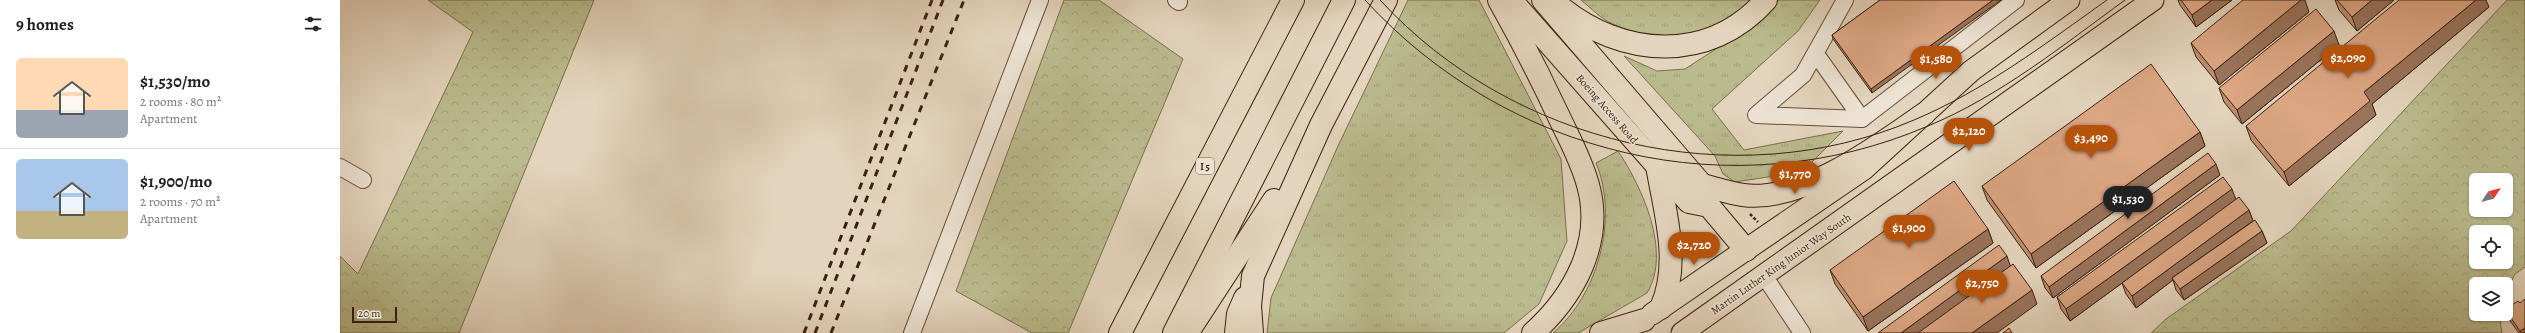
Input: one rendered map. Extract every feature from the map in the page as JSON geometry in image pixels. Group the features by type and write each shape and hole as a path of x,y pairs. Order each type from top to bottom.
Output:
{"highway":[{"name":"I 5","path":"1120,333 1292,0"},
{"path":"1174,333 1344,0"},
{"path":"1236,333 1238,314 1321,125 1386,0"},
{"path":"1499,0 1539,74 1582,167 1592,204 1592,220 1589,242 1575,285 1553,316 1534,333"},
{"name":"Boeing Access Road","path":"1511,0 1688,202 1709,206"},
{"name":"Boeing Access Road","path":"1543,0 1702,185 1709,206 1746,250"},
{"path":"1552,0 1574,19 1593,29 1634,44 1651,47 1694,45 1710,40 1748,17 1766,0"},
{"path":"1702,185 1744,195 1788,189 1862,157 1924,114"},
{"path":"1187,333 1321,125"},
{"path":"1601,333 1645,320 1669,287 1671,246 1657,166"},
{"path":"1252,333 1250,306 1254,276"}],"main road":[{"path":"1645,320 1864,169 1971,71 2069,0"},
{"name":"Martin Luther King Junior Way South","path":"1682,333 1765,277 2153,0"},
{"name":"Boeing Access Road","path":"1746,250 1765,277"}],"street":[{"path":"912,333 1040,0"},
{"path":"1176,0 1178,2 1180,0"},
{"path":"1846,0 1803,75 1756,115 1862,119 2016,0"},
{"path":"1816,54 1862,119"},
{"path":"340,167 363,180"},
{"path":"1765,277 1802,333"}],"path":[{"path":"1747,210 1760,224"}],"green space":[{"path":"428,0 594,0 459,333 340,333 340,256 358,274 473,32"},
{"path":"1064,0 1099,0 1183,59 1068,333 1032,333 956,291"},
{"path":"1408,0 1479,0 1561,159 1567,241 1539,304 1504,333 1267,333 1271,298 1338,146"},
{"path":"1581,0 1751,0 1730,18 1713,29 1695,35 1671,37 1634,32 1613,24 1596,13"},
{"path":"1779,0 1820,0 1798,31 1712,109 1744,150 1843,131 1807,167 1781,175 1735,182 1723,174 1715,156 1624,56 1657,71 1685,69 1753,25"},
{"path":"2507,0 2525,0 2525,267 2515,274 2513,278 2469,277 2469,321 2500,321 2502,333 2151,333 2166,319 2291,231"},
{"path":"1618,151 1636,183 1651,220 1655,240 1656,259 1654,277 1647,293 1578,333 1553,333 1569,317 1582,298 1592,277 1600,254 1604,231 1605,207 1603,185 1596,163"}],"building":[{"path":"1880,0 1993,0 1871,89 1832,35"},
{"path":"2181,0 2212,0 2192,15"},
{"path":"2243,0 2301,0 2214,71 2191,43"},
{"path":"2337,0 2372,0 2352,17"},
{"path":"2399,0 2476,0 2364,92 2370,101 2284,172 2246,126"},
{"path":"2316,9 2334,31 2237,110 2219,88"},
{"path":"2151,64 2200,132 2031,254 1982,186"},
{"path":"2208,153 2216,164 2049,287 2041,276"},
{"path":"2223,177 2232,189 2066,309 2057,297"},
{"path":"1954,181 1988,229 1863,317 1830,270"},
{"path":"2239,197 2249,210 2132,296 2122,283"},
{"path":"2255,220 2262,231 2180,289 2172,278"},
{"path":"1999,245 2007,256 1901,333 1878,333"},
{"path":"2013,264 2032,290 1972,333 1918,333"},
{"path":"2525,299 2525,328 2520,331 2513,321 2513,304 2518,301 2520,303"},
{"path":"2009,328 2012,333 2003,333"}],"tram line":[{"path":"1365,0 1422,54 1486,97 1554,131 1627,153 1701,164 1777,164 1853,151 1928,126 1955,114 2005,85 2030,69 2125,0"},
{"path":"1380,0 1433,50 1494,90 1560,122 1629,143 1701,154 1773,154 1845,143 1914,120 1965,95 1990,80 2107,0"}],"railway":[{"path":"804,333 932,0"},
{"path":"815,333 943,0"},
{"path":"831,333 964,0"}]}
